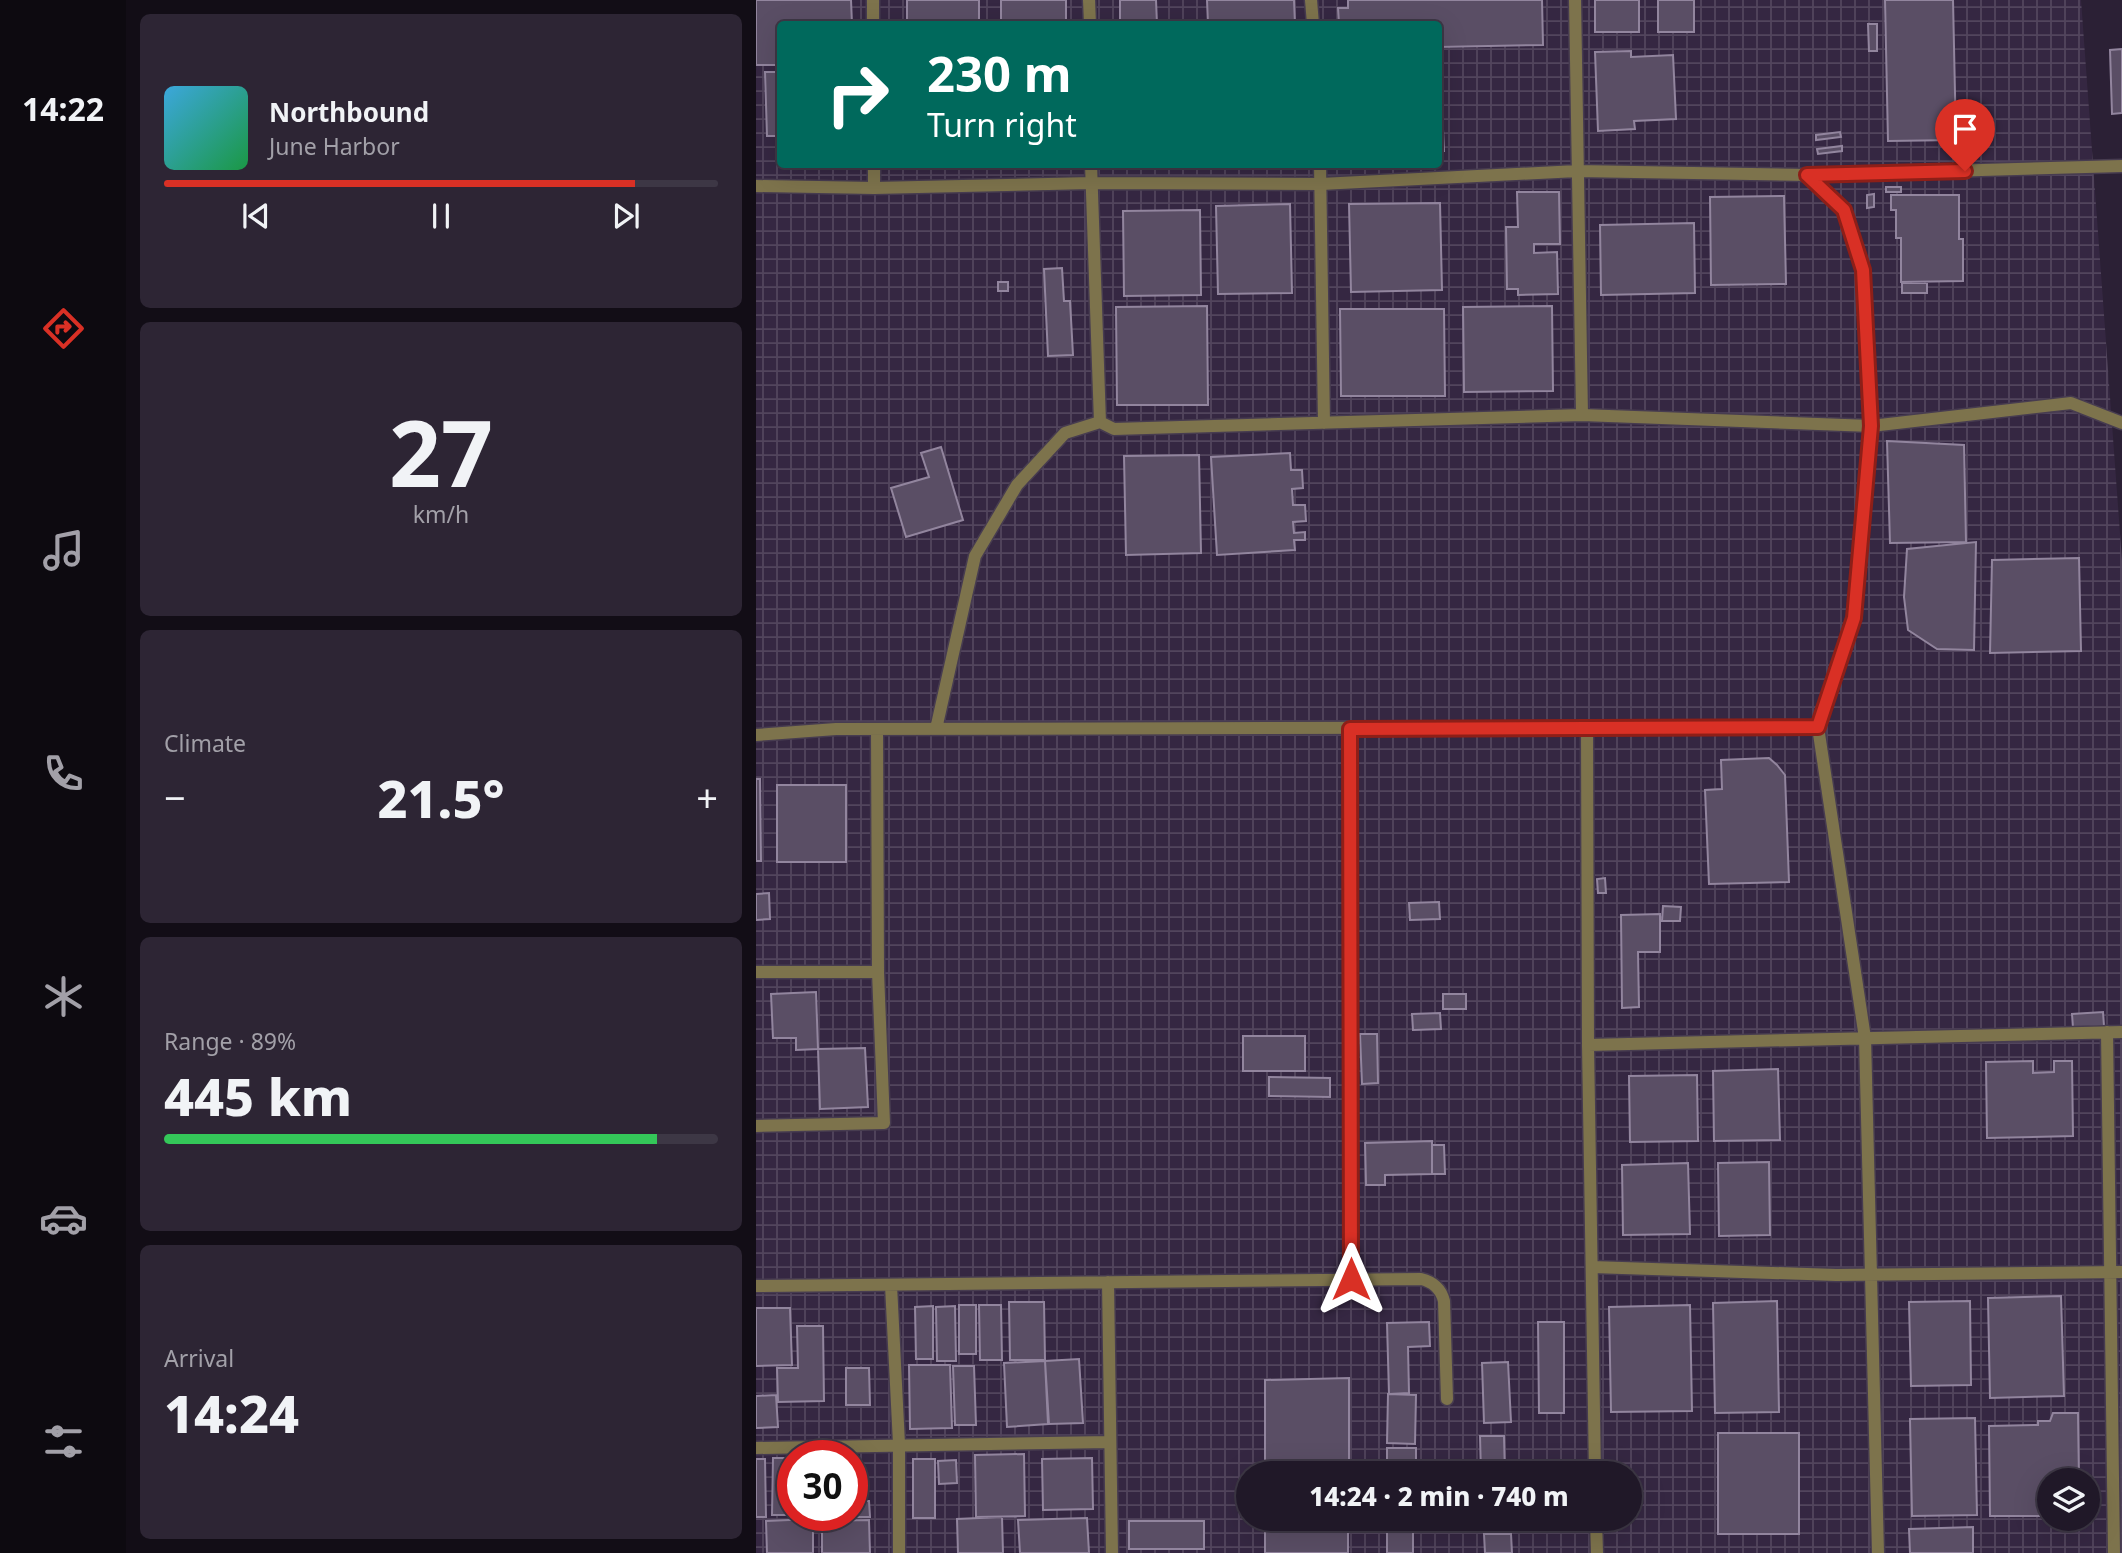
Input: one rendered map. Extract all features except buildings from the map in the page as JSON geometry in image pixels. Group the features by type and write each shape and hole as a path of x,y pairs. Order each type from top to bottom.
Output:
{"street":[{"path":"873,0 873,21"},
{"path":"1089,0 1090,21"},
{"path":"1311,0 1312,21"},
{"path":"1575,0 1582,415"},
{"path":"756,186 874,188 1091,183 1321,184 1577,172 1807,175 2122,166"},
{"path":"874,168 874,188"},
{"path":"1091,168 1100,422"},
{"path":"1320,168 1324,424"},
{"path":"1807,175 1844,210 1863,270 1871,426 1854,618 1818,727 1865,1038 1878,1553"},
{"path":"936,729 975,556 1017,485 1065,433 1100,422 1114,429 1582,415 1871,426 2071,403 2122,423"},
{"path":"756,735 835,729 1818,727"},
{"path":"1587,728 1588,1045 1595,1461"},
{"path":"756,1126 884,1123 878,972 877,729"},
{"path":"1350,729 1351,1279"},
{"path":"756,972 878,972"},
{"path":"2107,1032 2116,1272 2114,1553"},
{"path":"1588,1045 2122,1032"},
{"path":"1592,1267 1871,1275 2116,1272"},
{"path":"756,1286 1422,1279 1431,1282 1440,1290 1444,1301 1447,1399"},
{"path":"1108,1282 1112,1553"},
{"path":"891,1285 900,1444 899,1553"},
{"path":"756,1448 1110,1442"},
{"path":"1596,1531 1597,1553"}],"shaded area":[{"path":"756,0 2081,0 2122,561 2122,1553 756,1553"}],"route":[{"path":"1351,1279 1350,729 1818,727 1854,618 1871,426 1863,270 1844,210 1807,175 1965,171"}]}
